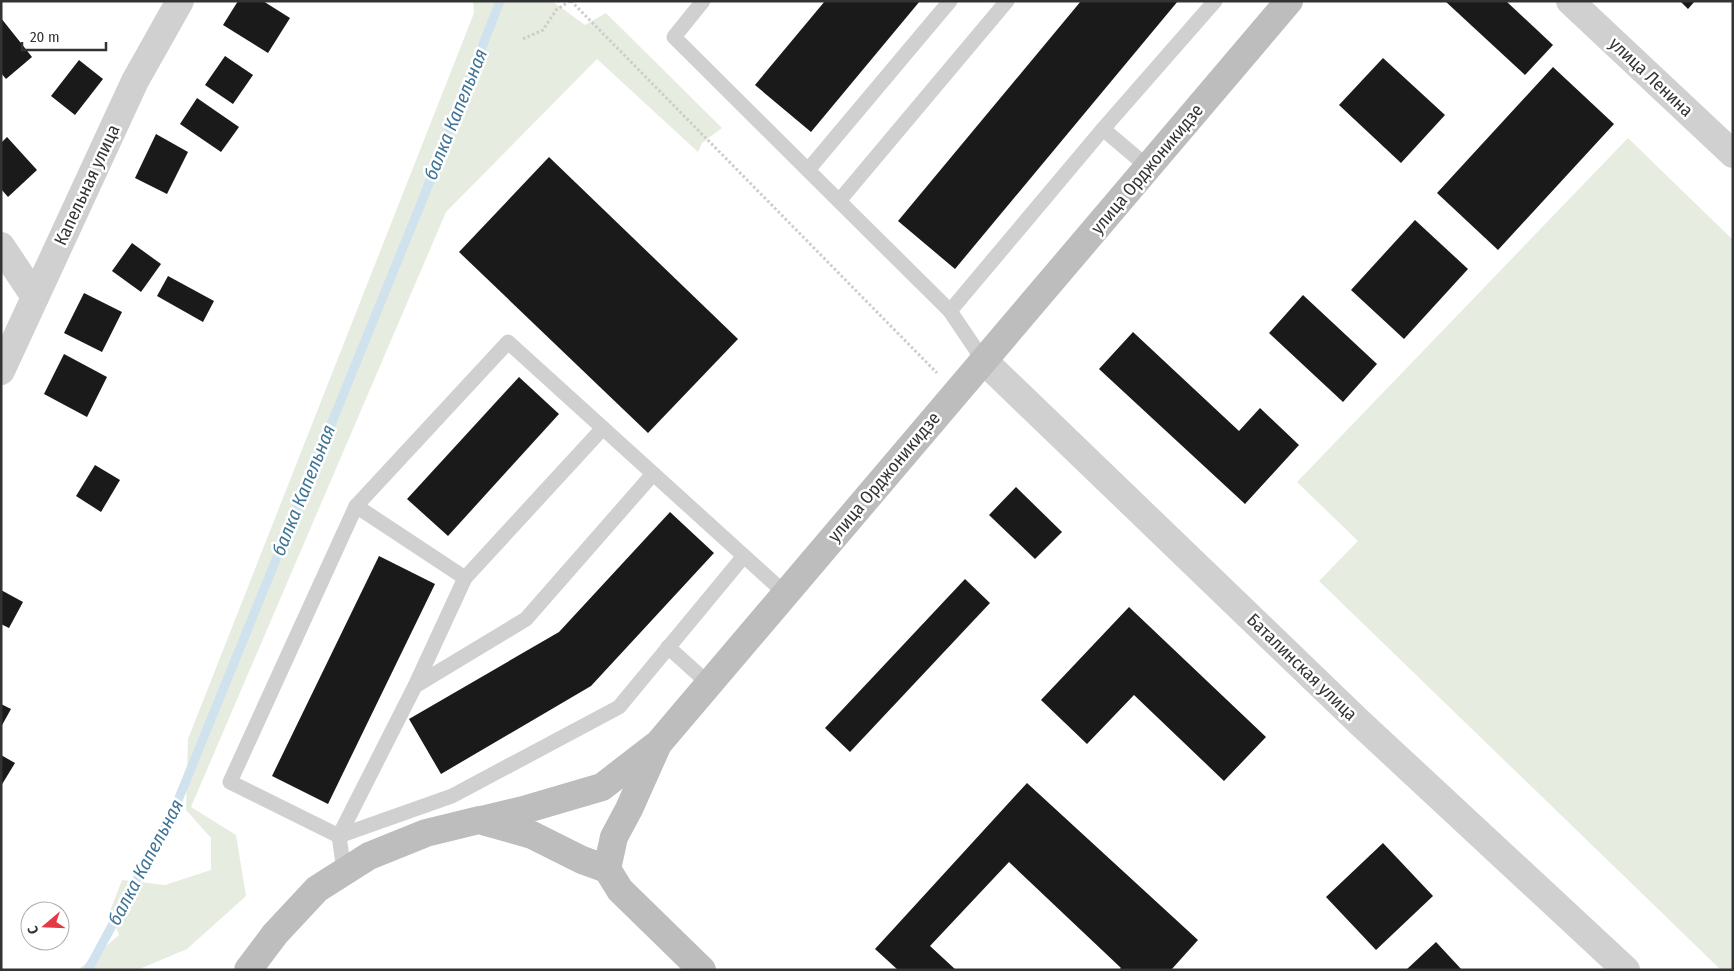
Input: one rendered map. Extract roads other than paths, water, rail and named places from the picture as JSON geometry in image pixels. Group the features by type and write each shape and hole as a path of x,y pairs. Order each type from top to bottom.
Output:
{"main road":[{"name":"улица Орджоникидзе","path":"607,870 614,837 630,809 658,744 1289,1"},
{"path":"248,970 275,934 317,889 369,856 426,833 527,809 602,787 658,744"},
{"path":"479,820 532,835 582,860 607,870 620,890 702,970"}],"street":[{"name":"Капельная улица","path":"1,371 135,81 180,1"},
{"name":"улица Ленина","path":"1570,1 1733,154"},
{"path":"1,246 35,297"},
{"name":"Баталинская улица","path":"983,360 1358,722 1626,970"}],"lane":[{"path":"704,1 674,37 950,311 983,360"},
{"path":"808,170 950,1"},
{"path":"839,201 1007,1"},
{"path":"950,311 1215,1"},
{"path":"1104,129 1149,168"},
{"path":"744,556 618,706 452,796 339,836 230,782 356,506 508,342 786,594"},
{"path":"344,871 339,836 415,686 465,578 603,428"},
{"path":"415,686 526,619 653,474"},
{"path":"356,506 465,578"},
{"path":"668,647 709,684"}],"waterway":[{"name":"балка Капельная","path":"88,970 172,815 422,201 500,1"}]}
